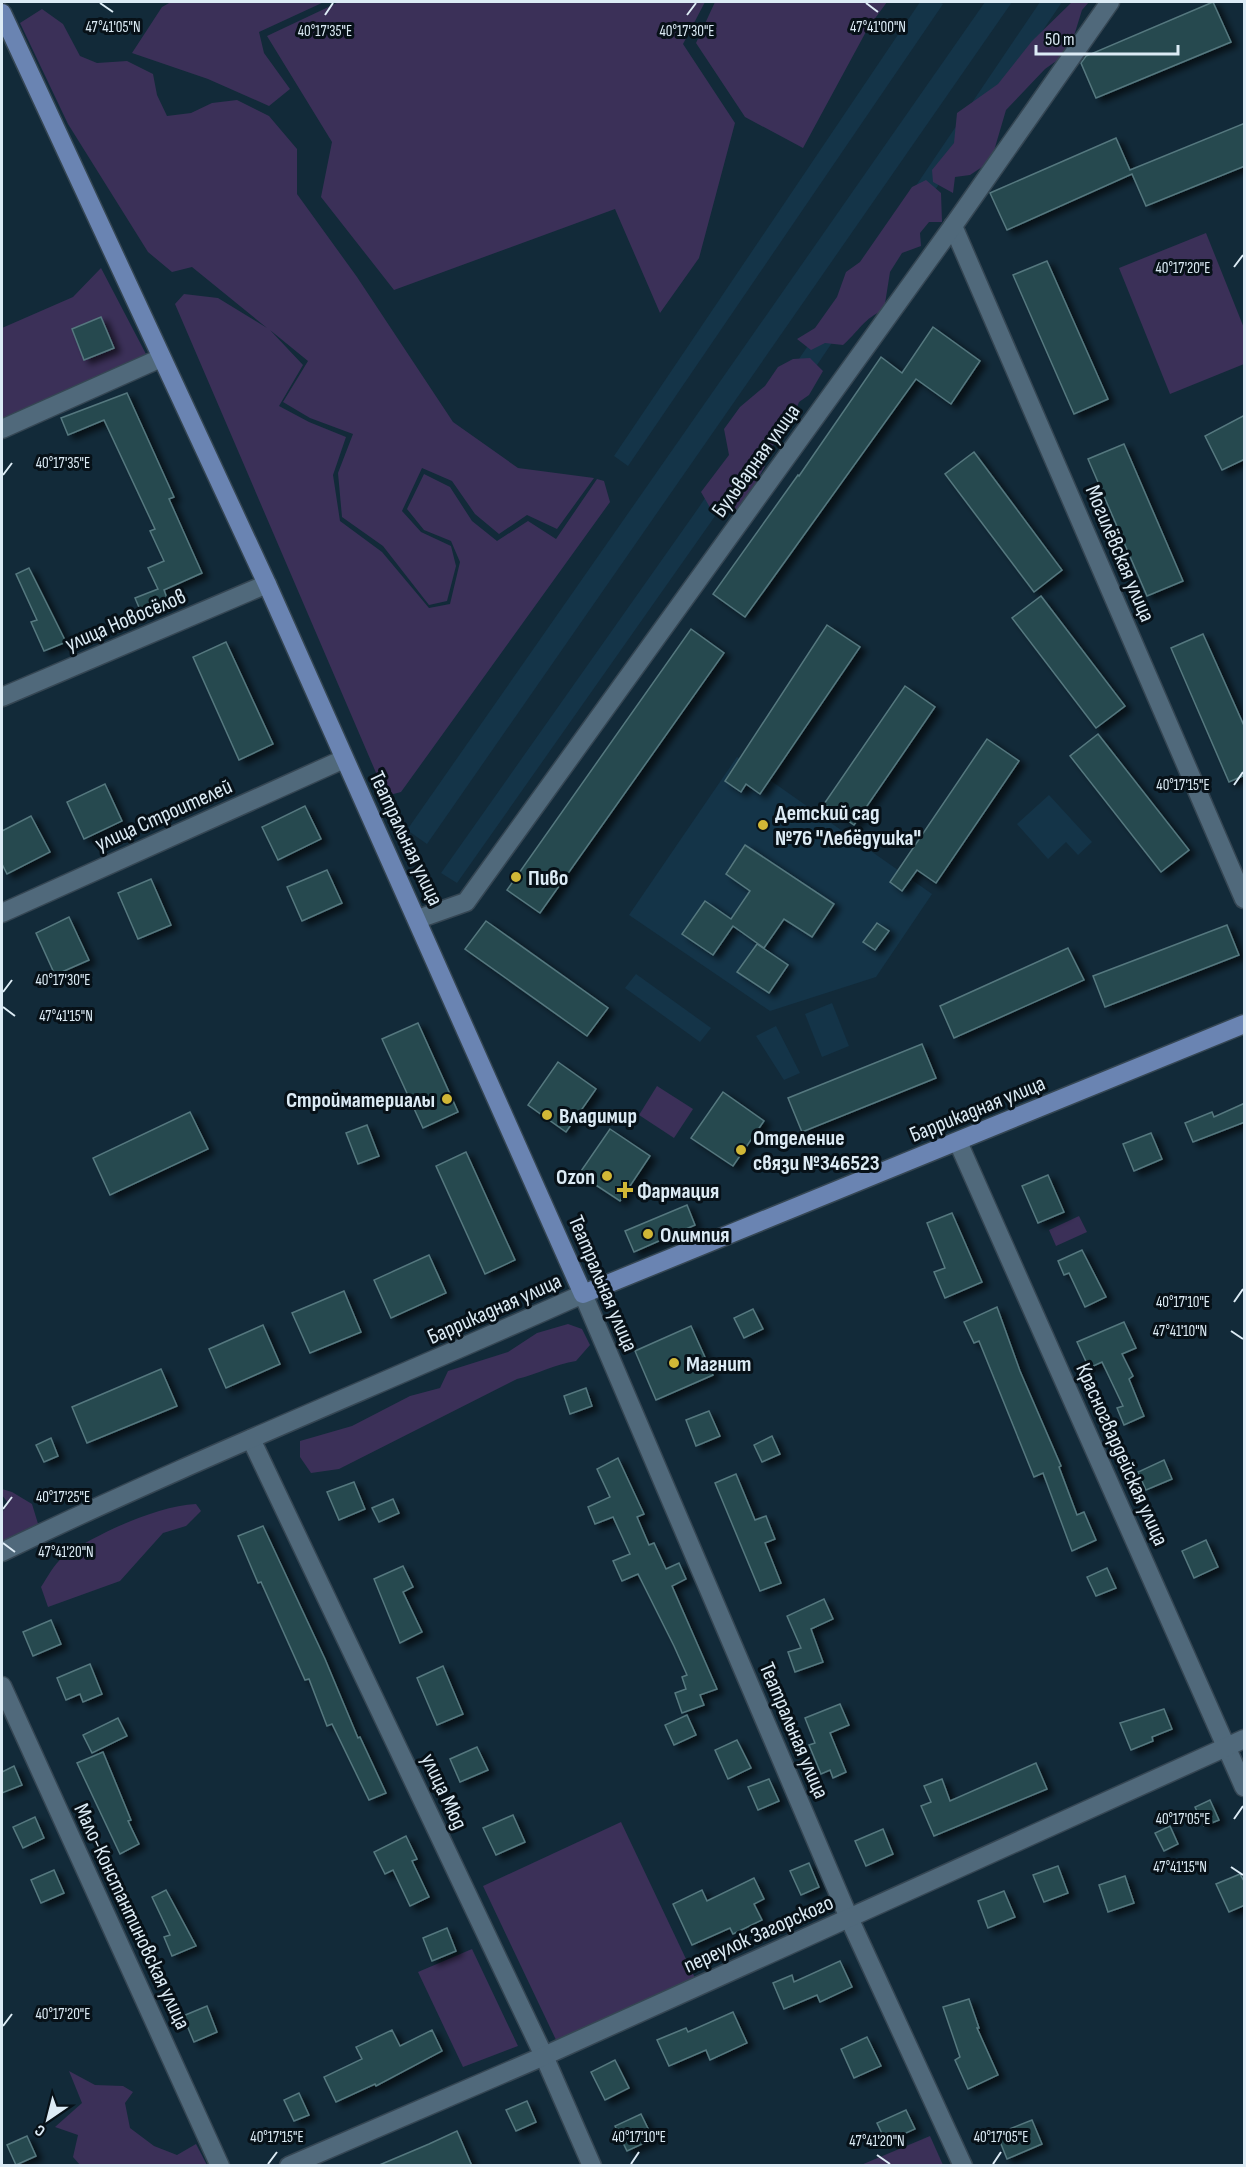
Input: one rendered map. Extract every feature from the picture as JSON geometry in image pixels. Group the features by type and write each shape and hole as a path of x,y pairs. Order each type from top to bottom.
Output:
{"main road":[{"name":"Театральная улица","path":"2,13 267,584 583,1294"},
{"name":"Баррикадная улица","path":"583,1294 1245,1024"}],"street":[{"name":"Бульварная улица","path":"418,919 466,902 953,226 1110,2"},
{"name":"Могилёвская улица","path":"953,226 1245,899"},
{"path":"2,429 161,358"},
{"name":"улица Новосёлов","path":"2,697 267,584"},
{"name":"улица Строителей","path":"2,913 344,759"},
{"name":"Красногвардейская улица","path":"958,1142 1245,1787"},
{"name":"Баррикадная улица","path":"2,1552 251,1439 409,1373 583,1294"},
{"name":"Театральная улица","path":"583,1294 849,1918 963,2166"},
{"name":"улица Мюд","path":"251,1439 544,2056 592,2166"},
{"name":"Мало-Константиновская улица","path":"2,1686 220,2166"},
{"name":"переулок Загорского","path":"289,2166 544,2056 1245,1739"}],"shaded area":[{"path":"171,2 324,2 259,32 264,53 290,89 269,106 208,79 132,53 162,7"},
{"path":"339,2 705,2 683,44 735,123 699,258 660,313 615,209 394,290 321,197 332,142 267,36"},
{"path":"715,2 887,2 868,28 803,148 745,117 696,43"},
{"path":"920,2 943,4 628,466 614,456"},
{"path":"985,2 1012,2 427,844 407,830"},
{"path":"1040,2 1062,2 713,519 457,883 441,873 697,510"},
{"path":"1072,2 1089,2 1082,10 1069,52 1045,69 1006,110 991,161 970,175 955,177 953,193 933,182 932,170 954,143 957,113 998,84 1032,41"},
{"path":"42,9 63,24 80,56 97,63 127,61 153,74 157,95 167,116 191,113 212,103 237,100 269,116 297,149 297,194 357,277 453,422 518,468 594,478 557,529 527,515 499,534 475,514 452,481 422,468 402,511 421,532 451,546 456,566 447,601 429,605 383,546 342,517 338,473 353,434 310,418 283,402 308,361 270,330 303,365 279,406 309,422 346,437 333,475 340,521 382,552 429,608 450,604 460,562 451,541 424,530 407,509 424,474 450,487 472,521 497,541 528,521 556,539 597,479 604,481 610,502 401,792 386,796 175,304 184,294 218,298 267,328 192,267 172,272 148,252 68,124 20,23"},
{"path":"926,180 941,193 942,222 929,222 920,233 921,246 902,253 890,272 884,310 866,321 843,345 825,343 811,350 797,339 815,328 837,297 846,272 860,262 912,187"},
{"path":"1206,233 1244,328 1244,364 1170,394 1119,268"},
{"path":"101,268 147,356 2,420 2,328 73,297"},
{"path":"810,358 823,371 809,395 799,402 792,421 762,460 765,466 742,508 731,512 712,511 701,492 729,455 724,429 740,407 765,386 778,367 793,359"},
{"name":"Детский сад №76 \"Лебёдушка\"","path":"737,757 932,894 876,977 770,1011 629,915"},
{"path":"1049,795 1092,842 1078,855 1066,842 1048,859 1017,824"},
{"path":"636,974 711,1028 700,1042 625,988"},
{"path":"832,1003 849,1046 822,1057 805,1014"},
{"path":"776,1026 800,1073 784,1080 756,1036"},
{"path":"657,1086 693,1109 674,1138 639,1115"},
{"path":"1079,1216 1087,1232 1056,1246 1049,1230"},
{"path":"568,1324 582,1329 590,1345 576,1361 517,1379 339,1469 311,1473 300,1457 300,1441 352,1426 410,1396 440,1388 448,1371 508,1352 537,1333"},
{"path":"2,1489 32,1504 39,1527 2,1548 2,1513 8,1503 2,1495"},
{"path":"196,1504 201,1511 186,1526 163,1533 120,1581 48,1607 41,1587 63,1557 92,1539 127,1523 163,1510"},
{"path":"621,1822 695,1978 557,2042 483,1886"},
{"path":"472,1949 518,2046 463,2067 418,1972"},
{"path":"69,2071 95,2085 123,2086 133,2092 125,2103 130,2128 154,2146 177,2155 196,2144 207,2165 80,2165 73,2157 78,2135 55,2127 82,2103"},
{"path":"930,2136 943,2165 861,2165"}],"building":[{"path":"1213,2 1231,42 1096,98 1081,63 1086,56"},
{"path":"1245,123 1245,166 1146,206 1132,174 1007,230 990,193 1116,138 1130,170"},
{"path":"1047,261 1108,399 1074,414 1013,275"},
{"path":"101,317 114,348 84,360 72,329"},
{"path":"933,327 980,361 951,404 916,379 745,617 713,594 799,476 881,357 902,373"},
{"path":"127,393 174,497 169,499 202,573 164,590 168,601 141,612 135,598 158,589 148,568 164,561 150,531 155,529 104,420 68,435 61,418"},
{"path":"1245,415 1245,459 1222,470 1205,436"},
{"path":"1124,444 1183,581 1147,596 1088,459"},
{"path":"974,452 1062,570 1034,592 945,474"},
{"path":"29,568 66,642 44,651 31,622 37,620 16,574"},
{"path":"1041,596 1125,706 1096,728 1012,618"},
{"path":"827,625 860,647 760,794 746,784 741,792 725,781"},
{"path":"691,629 724,653 540,913 507,890"},
{"path":"1203,634 1245,728 1245,775 1229,782 1171,648"},
{"path":"226,642 273,744 239,760 193,657"},
{"path":"905,686 935,707 854,825 824,804"},
{"path":"1098,734 1189,850 1161,872 1070,756"},
{"path":"987,739 1019,761 936,883 917,870 902,891 890,882"},
{"path":"105,784 122,821 84,839 67,802"},
{"path":"305,806 321,839 278,860 262,827"},
{"path":"31,816 50,852 7,874 2,864 2,831"},
{"path":"745,845 834,904 812,937 784,919 764,948 733,926 713,955 682,934 705,901 731,919 750,891 726,874"},
{"path":"327,870 342,903 302,921 287,887"},
{"path":"151,879 171,925 138,939 118,893"},
{"path":"69,917 89,960 55,975 36,933"},
{"path":"486,921 608,1008 587,1036 465,949"},
{"path":"877,923 889,931 875,950 863,942"},
{"path":"1227,925 1239,955 1105,1007 1093,976"},
{"path":"757,944 788,965 769,993 737,972"},
{"path":"1068,948 1084,980 954,1038 940,1006"},
{"path":"418,1023 458,1112 423,1128 382,1039"},
{"path":"922,1044 936,1078 802,1132 788,1098"},
{"path":"558,1062 596,1089 566,1132 528,1105"},
{"path":"723,1092 764,1121 733,1166 691,1138"},
{"path":"1245,1103 1245,1122 1193,1142 1185,1123 1212,1112 1214,1117"},
{"path":"190,1112 208,1149 110,1195 93,1158"},
{"path":"367,1125 379,1156 358,1164 346,1133"},
{"path":"610,1129 650,1156 620,1201 579,1174"},
{"path":"1151,1133 1162,1159 1134,1171 1123,1144"},
{"path":"466,1152 515,1260 485,1274 436,1166"},
{"path":"1048,1175 1064,1212 1038,1223 1022,1186"},
{"name":"Олимпия","path":"687,1205 695,1225 634,1252 625,1231"},
{"path":"952,1213 982,1282 945,1298 934,1272 945,1268 927,1223"},
{"path":"1082,1250 1106,1297 1085,1307 1069,1273 1064,1275 1058,1261"},
{"path":"429,1255 446,1293 391,1318 374,1280"},
{"path":"344,1291 361,1332 310,1353 292,1313"},
{"path":"997,1307 1020,1371 1061,1466 1059,1467 1077,1515 1084,1512 1096,1540 1072,1551 1043,1473 1034,1477 979,1341 974,1343 964,1322"},
{"path":"753,1309 763,1329 744,1338 734,1318"},
{"path":"1124,1322 1136,1348 1122,1354 1133,1376 1129,1379 1144,1416 1124,1425 1117,1408 1123,1406 1102,1362 1089,1368 1077,1342"},
{"path":"263,1325 280,1364 226,1388 209,1349"},
{"name":"Магнит","path":"691,1326 713,1375 656,1400 635,1351"},
{"path":"161,1369 177,1406 87,1443 72,1407"},
{"path":"586,1388 592,1406 570,1414 564,1396"},
{"path":"709,1411 720,1436 696,1446 686,1420"},
{"path":"772,1436 780,1454 762,1462 754,1445"},
{"path":"51,1438 58,1456 44,1462 36,1445"},
{"path":"618,1458 644,1514 637,1517 649,1545 654,1543 666,1569 679,1563 686,1579 672,1586 717,1689 700,1695 704,1705 682,1713 675,1693 686,1689 682,1677 687,1675 674,1646 638,1574 622,1581 613,1561 630,1554 613,1517 595,1524 588,1507 610,1497 597,1469"},
{"path":"1164,1460 1172,1479 1146,1490 1138,1472"},
{"path":"736,1474 755,1520 766,1516 775,1539 765,1543 781,1583 760,1591 715,1483"},
{"path":"354,1482 365,1509 339,1520 327,1492"},
{"path":"393,1499 399,1513 379,1522 372,1508"},
{"path":"263,1526 325,1659 358,1738 360,1737 386,1793 369,1800 332,1724 327,1726 309,1679 305,1680 261,1582 258,1583 238,1536"},
{"path":"1206,1540 1218,1567 1194,1578 1182,1551"},
{"path":"403,1566 413,1587 403,1592 422,1632 400,1643 374,1579"},
{"path":"1107,1568 1116,1588 1096,1596 1087,1577"},
{"path":"824,1599 833,1619 811,1629 823,1662 795,1672 788,1652 801,1648 787,1616"},
{"path":"51,1620 61,1644 33,1656 23,1632"},
{"path":"90,1664 102,1694 83,1702 80,1694 66,1700 57,1678"},
{"path":"443,1666 463,1714 437,1725 417,1678"},
{"path":"840,1704 849,1725 830,1733 846,1772 833,1778 830,1770 821,1774 809,1745 815,1743 805,1718"},
{"path":"1164,1709 1172,1729 1152,1737 1153,1741 1131,1750 1120,1723"},
{"path":"687,1715 696,1735 674,1745 665,1725"},
{"path":"118,1718 127,1736 92,1753 83,1735"},
{"path":"737,1740 751,1768 728,1779 715,1750"},
{"path":"477,1747 488,1770 460,1782 450,1759"},
{"path":"103,1752 131,1820 128,1821 139,1844 120,1854 77,1763"},
{"path":"1036,1763 1047,1789 934,1836 921,1806 931,1802 924,1786 942,1779 950,1801"},
{"path":"14,1766 22,1785 2,1793 2,1772"},
{"path":"769,1779 779,1801 758,1810 748,1787"},
{"path":"1210,1800 1219,1820 1204,1826 1195,1807"},
{"path":"513,1815 525,1842 496,1855 483,1828"},
{"path":"35,1817 44,1838 23,1848 13,1827"},
{"path":"1170,1826 1178,1844 1164,1851 1155,1833"},
{"path":"883,1829 893,1854 866,1866 855,1841"},
{"path":"406,1836 417,1859 412,1861 429,1897 410,1906 393,1870 385,1874 374,1852"},
{"path":"809,1863 819,1887 801,1895 790,1871"},
{"path":"1058,1866 1068,1893 1044,1902 1033,1875"},
{"path":"54,1870 64,1893 41,1903 31,1880"},
{"path":"1240,1874 1245,1883 1245,1905 1229,1912 1216,1884"},
{"path":"1125,1876 1134,1903 1108,1912 1099,1885"},
{"path":"754,1878 764,1899 754,1904 762,1920 733,1934 730,1928 692,1945 673,1904 702,1890 707,1901"},
{"path":"166,1890 196,1946 172,1956 164,1937 170,1935 152,1897"},
{"path":"1004,1891 1015,1917 988,1928 978,1901"},
{"path":"447,1928 456,1951 432,1961 423,1938"},
{"path":"840,1961 852,1987 820,2002 817,1995 784,2009 773,1983 792,1975 794,1982"},
{"path":"969,1999 979,2028 977,2028 998,2075 968,2089 955,2060 960,2057 943,2007"},
{"path":"207,2006 217,2032 194,2042 183,2016"},
{"path":"733,2012 747,2043 710,2060 706,2050 669,2066 657,2040 686,2028 688,2032"},
{"path":"392,2030 400,2046 432,2030 442,2051 376,2086 375,2084 336,2102 324,2077 362,2059 356,2047"},
{"path":"867,2037 881,2066 854,2078 841,2049"},
{"path":"615,2060 629,2088 605,2100 591,2072"},
{"path":"299,2093 309,2115 294,2121 284,2100"},
{"path":"527,2101 536,2122 516,2131 506,2110"},
{"path":"906,2110 915,2129 886,2142 877,2123"},
{"path":"641,2114 653,2139 627,2151 615,2126"},
{"path":"1032,2120 1042,2144 1007,2159 997,2134"},
{"path":"457,2131 472,2166 377,2166 429,2144"},
{"path":"27,2136 36,2156 16,2165 7,2145"}],"place":[{"name":"Детский сад №76 \"Лебёдушка\"","path":"763,825"},
{"name":"Пиво","path":"516,877"},
{"name":"Стройматериалы","path":"447,1099"},
{"name":"Владимир","path":"547,1115"},
{"name":"Отделение связи №346523","path":"741,1150"},
{"name":"Ozon","path":"607,1176"},
{"name":"Фармация","path":"625,1190"},
{"name":"Олимпия","path":"648,1234"},
{"name":"Магнит","path":"674,1363"}]}
